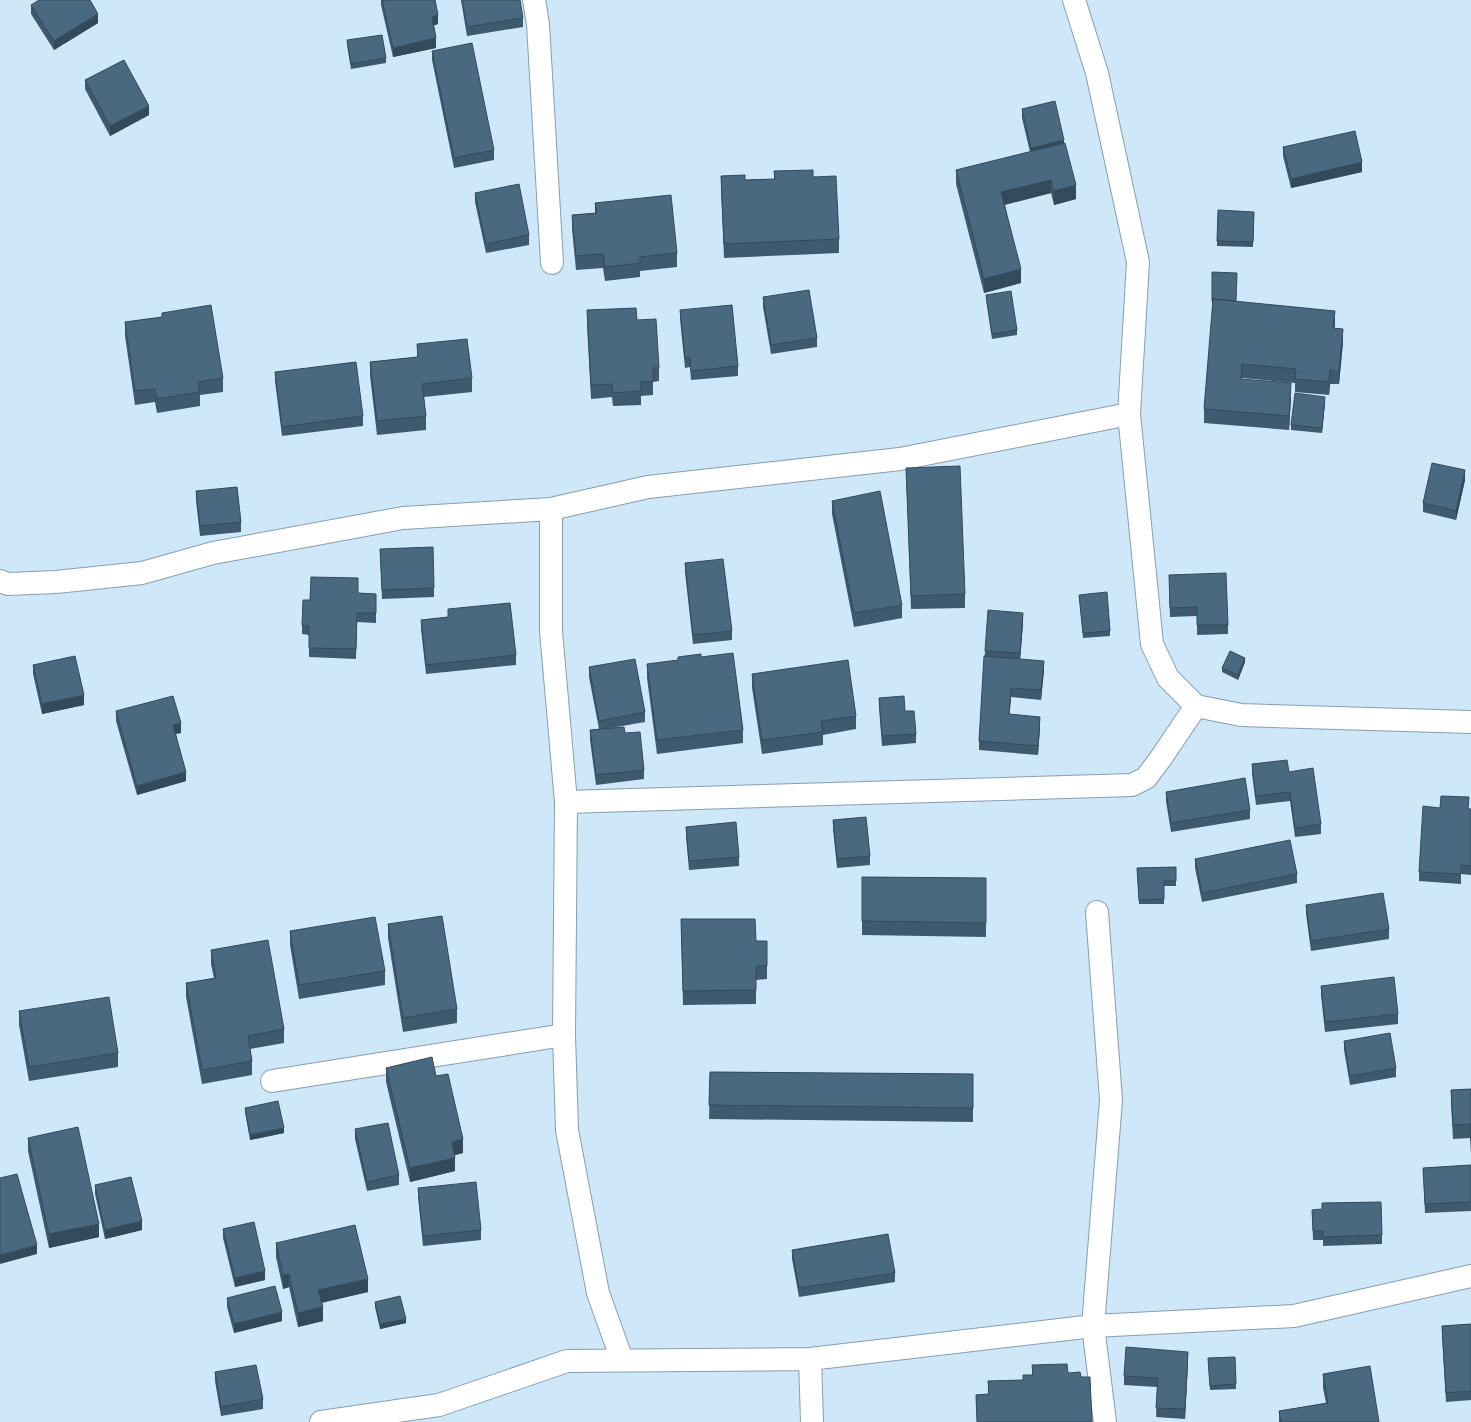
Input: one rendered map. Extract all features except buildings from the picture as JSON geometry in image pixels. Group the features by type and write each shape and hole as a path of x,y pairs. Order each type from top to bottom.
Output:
{"street":[{"path":"534,0 538,24 552,263"},
{"path":"1074,0 1097,73 1138,262 1129,414 1152,644 1168,678 1196,706 1241,715 1471,722"},
{"path":"0,581 8,584 56,582 142,573 213,553 403,518 551,509 648,487 900,460 1129,414"},
{"path":"551,509 551,630 566,802 564,1035 567,1130 598,1292 622,1360"},
{"path":"566,802 1132,785 1146,778 1196,706"},
{"path":"1097,912 1111,1100 1093,1326 1105,1422"},
{"path":"272,1081 564,1035"},
{"path":"321,1422 439,1414 567,1361 715,1361 810,1359 1093,1326 1294,1316 1471,1276"},
{"path":"810,1359 812,1422"}]}
